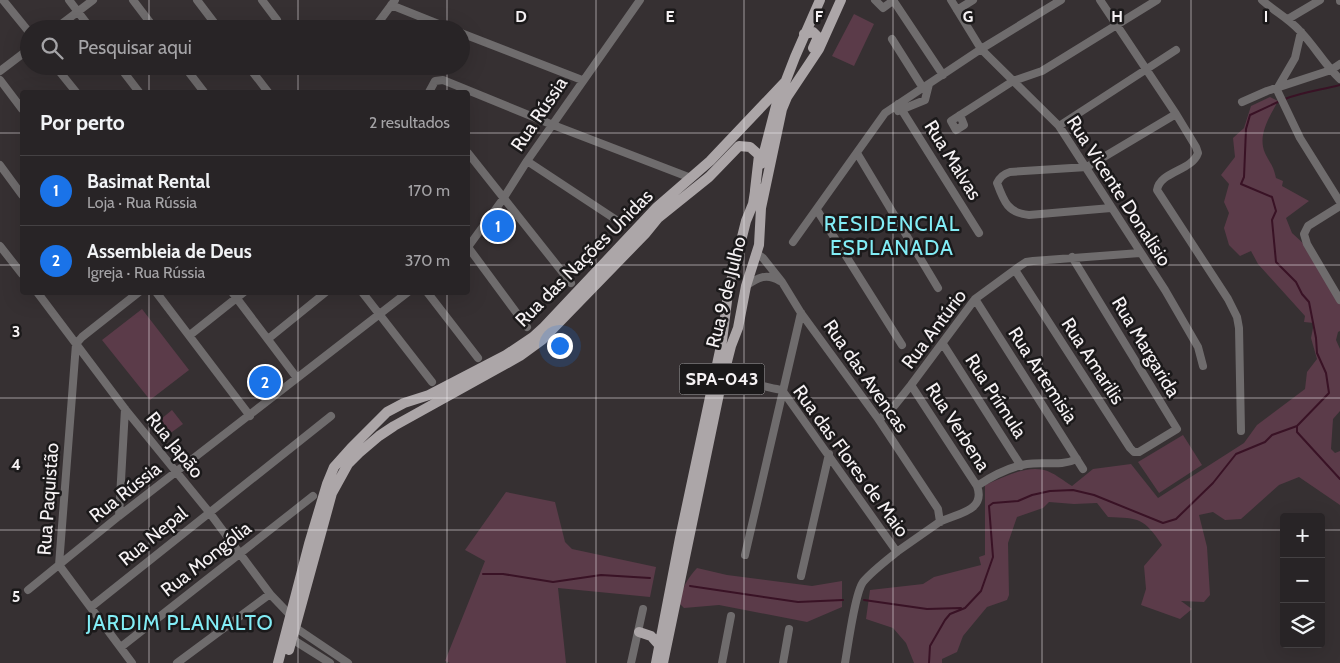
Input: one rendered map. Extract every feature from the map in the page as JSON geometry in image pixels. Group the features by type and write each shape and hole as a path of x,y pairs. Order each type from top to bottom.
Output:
{"main road":[{"name":"Rua 9 de Julho","path":"656,663 662,625 722,341 728,293 738,249 753,204 776,106 818,2"},
{"path":"818,2 818,20 823,21 833,16"},
{"name":"Rua 9 de Julho","path":"663,663 720,389 731,346 740,321 745,291 760,236 761,208 782,109 787,97 819,49 839,2"},
{"path":"787,97 789,87 809,57 818,37 813,32 804,34"},
{"name":"Rua das Nações Unidas","path":"279,662 292,639 291,616 309,544 332,471 351,448 383,415 404,403 429,395 506,355 533,337 657,207 710,161 785,82"},
{"name":"Rua das Nações Unidas","path":"279,662 292,627 332,494 341,474 359,452 394,426 520,356 547,336 658,218 709,177 739,146 750,146 759,155 755,190"},
{"path":"738,249 748,249 756,253"},
{"path":"728,293 731,299 736,302 745,291"},
{"path":"404,403 411,408 410,417"},
{"path":"383,415 386,421 394,426"},
{"path":"639,630 651,629 662,625"},
{"path":"639,630 651,636 659,645"}],"street":[{"path":"3,0 20,21"},
{"path":"69,0 84,20"},
{"path":"67,20 93,0"},
{"path":"133,0 148,20"},
{"path":"197,0 212,20"},
{"path":"262,0 277,20"},
{"name":"Rua Rússia","path":"470,244 503,199 526,161 553,125 582,80 640,0"},
{"path":"875,0 884,8 894,0 943,75"},
{"name":"Rua Vicente Donalisio","path":"951,0 981,49 1059,126 1165,290 1198,347 1203,366"},
{"path":"958,10 973,0"},
{"path":"926,86 981,49 1061,0"},
{"path":"1100,0 1176,114 1198,153 1193,160 1162,181 1158,185 1157,190 1228,299 1237,317 1239,328 1241,431"},
{"path":"960,115 1013,81 1042,72 1157,0"},
{"path":"1262,0 1273,10 1288,19 1301,32 1330,70 1340,79"},
{"path":"1288,19 1320,0"},
{"path":"380,20 393,3 431,20"},
{"path":"1301,32 1295,58 1280,96 1300,138 1340,202"},
{"path":"470,36 582,80"},
{"path":"793,242 880,118 885,113 900,107 925,100 926,86 892,40"},
{"path":"1059,126 1176,50"},
{"path":"0,71 20,56"},
{"path":"1242,102 1256,95 1280,96 1340,64"},
{"path":"62,75 74,90"},
{"path":"126,75 137,90"},
{"path":"191,75 202,90"},
{"path":"255,75 266,90"},
{"path":"0,80 20,106"},
{"path":"431,90 433,84 438,80 443,80 467,90"},
{"path":"470,91 691,178"},
{"name":"Rua Malvas","path":"900,107 979,233"},
{"path":"1111,208 1029,215 1014,212 1008,206 999,187 999,178 1004,173 1010,172 1086,167 1176,114"},
{"path":"857,153 938,288"},
{"path":"470,156 571,283"},
{"path":"526,161 624,225"},
{"path":"0,165 20,192"},
{"path":"1340,206 1308,226 1304,234 1340,300"},
{"path":"817,210 902,345"},
{"path":"0,246 20,271"},
{"path":"470,250 527,327"},
{"name":"Rua das Avencas","path":"756,253 763,258 782,282 801,313 879,420 938,509 940,522"},
{"name":"Rua Antúrio","path":"879,420 912,385 975,299 1026,262 1140,253"},
{"name":"Rua Margarida","path":"1072,257 1177,429 1152,444"},
{"name":"Rua Amarilis","path":"1015,270 1130,448 1137,452 1152,444"},
{"path":"745,291 761,277 774,277 782,282"},
{"name":"Rua Japão","path":"38,295 125,409 209,512 270,594 291,616"},
{"path":"76,344 82,337 135,295"},
{"path":"158,295 250,416"},
{"path":"190,335 234,295 297,378"},
{"path":"268,339 322,295"},
{"path":"364,295 432,382"},
{"name":"Rua Rússia","path":"28,590 119,516 177,473 404,295"},
{"path":"429,295 478,358"},
{"name":"Rua Artemisia","path":"975,299 1083,469"},
{"path":"745,555 801,313"},
{"name":"Rua Paquistão","path":"76,344 59,565 132,663"},
{"name":"Rua Prímula","path":"943,344 1021,466"},
{"name":"Rua das Flores de Maio","path":"720,389 726,385 736,383 782,390 897,552"},
{"name":"Rua Verbena","path":"912,385 977,486"},
{"path":"119,516 125,409"},
{"name":"Rua Nepal","path":"90,607 331,416"},
{"path":"801,576 829,454"},
{"path":"844,663 861,586 864,580 897,552 940,522 971,509 978,498 977,486 998,474 1021,466 1062,464 1077,459"},
{"name":"Rua Mongólia","path":"121,647 238,553 313,496"},
{"path":"177,663 270,594"},
{"path":"631,663 644,610"},
{"path":"722,663 731,616"},
{"path":"292,627 348,663"},
{"path":"783,663 789,629"},
{"path":"292,639 330,663"}],"shaded area":[{"path":"854,14 874,24 854,66 832,56"},
{"path":"1270,97 1278,101 1263,133 1265,153 1273,167 1276,178 1283,181 1282,186 1309,201 1286,218 1292,233 1316,255 1340,300 1340,331 1336,340 1340,349 1340,411 1333,419 1331,449 1335,453 1340,451 1340,505 1299,477 1279,485 1241,519 1225,520 1213,512 1199,515 1207,547 1210,595 1204,602 1181,601 1192,609 1180,619 1141,605 1146,589 1144,566 1162,545 1150,529 1134,519 1108,517 1097,503 1049,502 1043,508 1017,517 1008,543 1009,595 1007,600 987,607 963,636 957,652 942,659 942,663 914,663 906,643 893,628 866,619 870,590 923,584 934,577 981,565 979,557 985,555 985,485 1014,473 1037,469 1051,473 1072,486 1093,469 1131,464 1158,498 1244,443 1257,425 1305,389 1307,372 1317,359 1311,338 1314,323 1304,322 1305,316 1258,264 1251,251 1240,256 1229,245 1224,228 1229,213 1224,202 1229,184 1221,175 1235,157 1233,138 1244,128 1251,106"},
{"path":"142,309 189,370 150,400 102,340"},
{"path":"172,410 183,424 165,437 155,424"},
{"path":"1183,435 1202,465 1159,493 1138,462"},
{"path":"506,492 555,502 565,542 572,549 656,567 650,597 558,588 566,663 450,663 445,661 485,561 465,550"},
{"path":"697,568 727,575 812,586 842,581 842,607 807,622 719,605 684,608 680,604 683,589 687,580"}],"waterway":[{"path":"1285,99 1340,85"},
{"path":"929,663 930,646 945,620 950,614 965,608 981,591 993,557 989,506 993,503 1018,501 1032,495 1050,491 1073,490 1094,495 1163,523 1176,519 1213,483 1236,454 1265,442 1272,435 1297,426 1329,393 1326,373 1317,353 1309,302 1302,294 1296,282 1276,262 1272,220 1276,211 1272,197 1241,184 1244,177 1246,129 1250,115 1280,101"},
{"path":"1297,426 1297,432 1340,479"},
{"path":"483,574 503,574 553,582 601,575 650,578"},
{"path":"690,586 798,602 843,600"},
{"path":"864,600 927,609 961,608"}],"place":[{"name":"Basimat Rental","path":"498,226"},
{"name":"Assembleia de Deus","path":"265,382"}],"district":[{"name":"RESIDENCIAL ESPLANADA","path":"892,235"},
{"name":"JARDIM PLANALTO","path":"180,622"}]}
